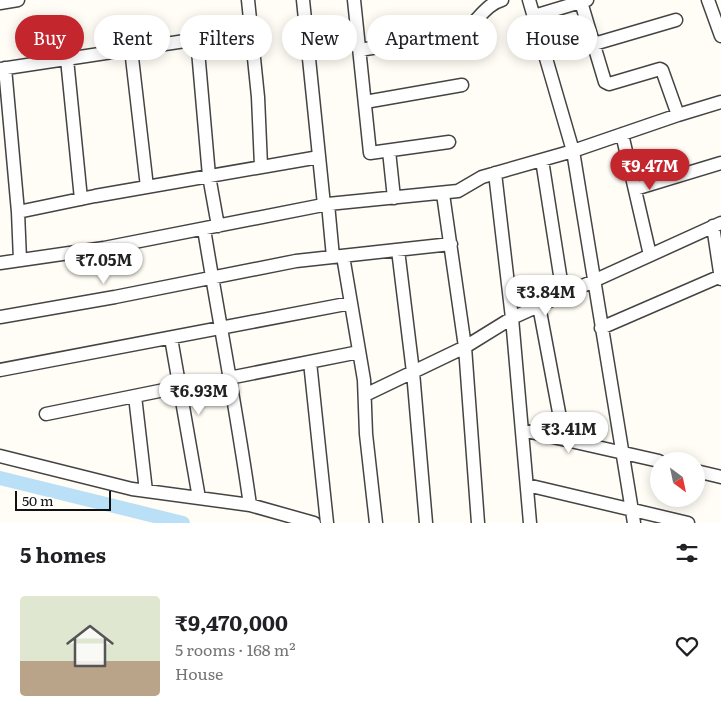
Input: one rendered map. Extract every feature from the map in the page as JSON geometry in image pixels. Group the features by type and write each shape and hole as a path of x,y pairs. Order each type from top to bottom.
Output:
{"street":[{"path":"0,3 18,0"},
{"path":"248,0 250,15"},
{"path":"303,0 326,205 351,303 359,352 365,395 366,434 376,523"},
{"path":"354,0 370,153 449,142"},
{"path":"359,50 456,35 467,30 488,7 502,0"},
{"path":"529,0 534,15"},
{"path":"709,0 721,36"},
{"path":"537,15 584,1 587,15"},
{"path":"597,43 676,20"},
{"path":"597,53 607,84 662,70 678,115"},
{"path":"20,260 18,212 2,68 53,60"},
{"path":"66,60 81,199"},
{"path":"132,60 147,187"},
{"path":"199,60 209,176 218,226"},
{"path":"254,60 261,166"},
{"path":"547,60 573,151 634,523"},
{"path":"364,102 462,84"},
{"path":"0,262 104,248 326,205 458,191 476,180 495,173 573,151 721,102"},
{"path":"622,134 650,255"},
{"path":"389,151 394,198"},
{"path":"18,212 319,156"},
{"path":"542,160 563,294"},
{"path":"635,189 721,163"},
{"path":"495,173 512,318 530,523"},
{"path":"443,194 465,347 478,523"},
{"path":"365,395 465,347 512,318 717,224 721,278 601,328"},
{"path":"204,229 220,328 238,421 250,505"},
{"path":"0,317 296,261 451,244"},
{"path":"398,250 413,372 426,523"},
{"path":"0,370 351,303"},
{"path":"539,306 564,439"},
{"path":"171,338 199,498"},
{"path":"229,378 359,352"},
{"path":"310,362 327,523"},
{"path":"46,414 180,387"},
{"path":"135,396 146,491"},
{"path":"522,430 650,459"},
{"path":"0,456 146,491 250,505 314,523"},
{"path":"705,473 721,477"},
{"path":"527,485 688,523"}],"waterway":[{"path":"0,478 183,523"}]}
